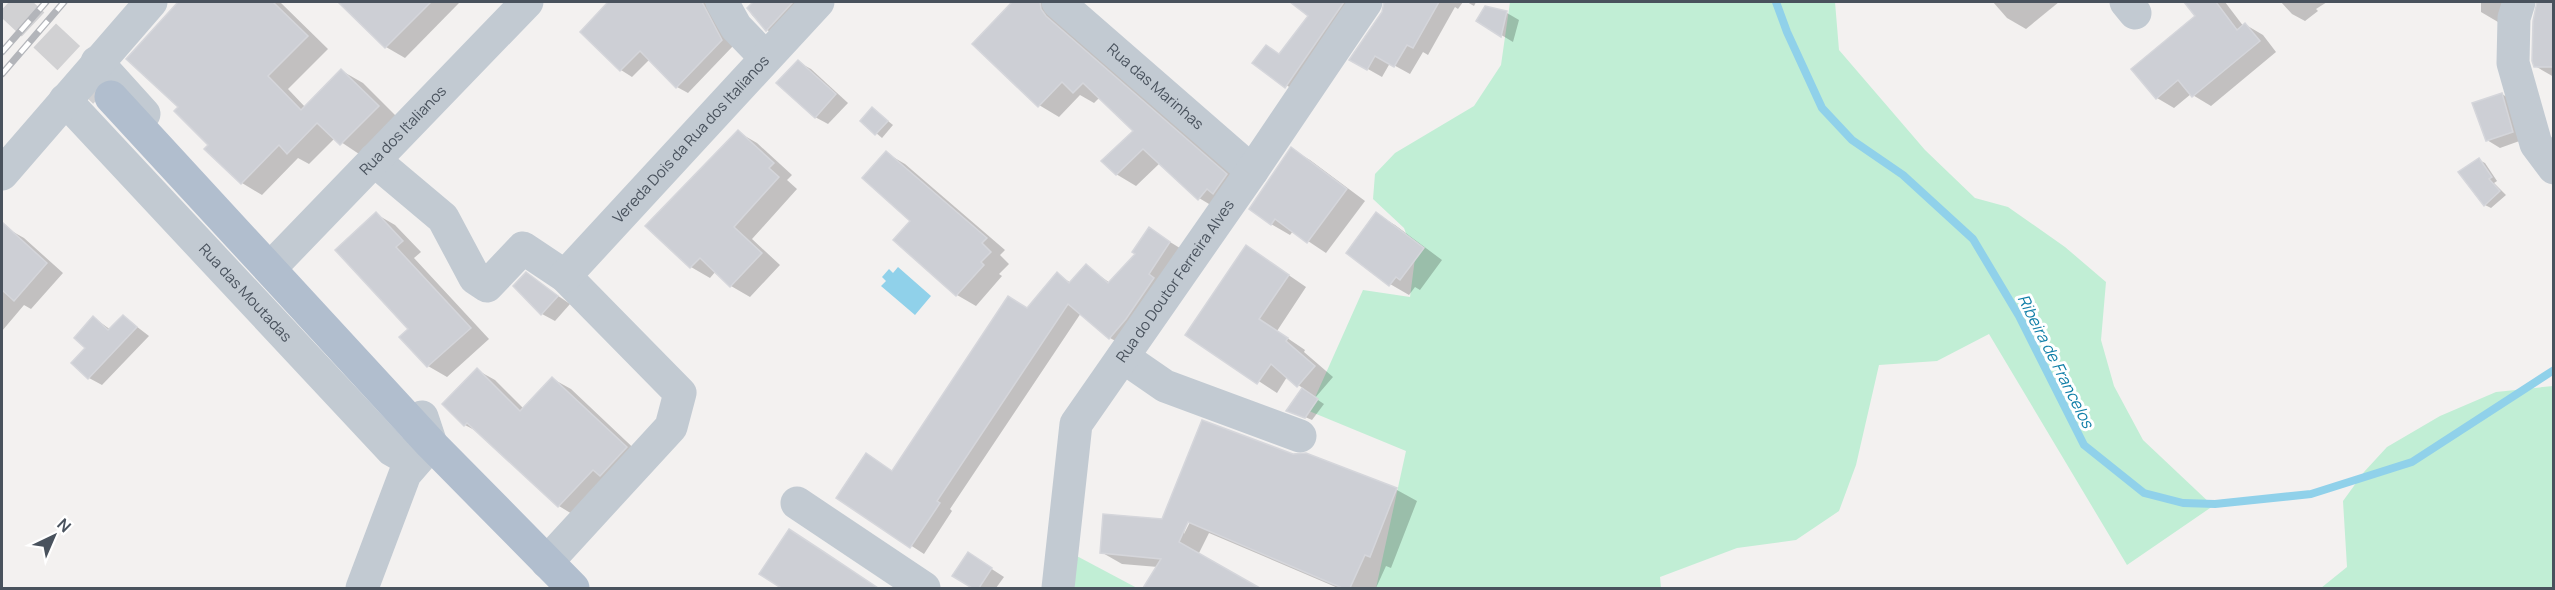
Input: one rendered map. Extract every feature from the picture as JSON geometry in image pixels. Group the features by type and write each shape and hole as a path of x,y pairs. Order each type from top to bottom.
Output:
{"main road":[{"name":"Rua das Moutadas","path":"111,97 422,453 547,562 573,588"}],"street":[{"path":"2,174 151,2"},
{"name":"Rua dos Italianos","path":"278,260 527,2"},
{"path":"722,2 736,27 765,57"},
{"name":"Vereda Dois da Rua dos Italianos","path":"565,276 818,2"},
{"name":"Rua das Marinhas","path":"1058,2 1252,171"},
{"name":"Rua do Doutor Ferreira Alves","path":"1058,588 1076,423 1252,171 1366,2"},
{"path":"2519,2 2514,18 2513,63 2536,144 2553,168"},
{"name":"Rua das Moutadas","path":"65,100 392,450 422,453 422,417 97,62"},
{"path":"374,160 443,218 475,278 487,286 523,248 565,276 680,393 671,427 547,562"},
{"path":"1122,357 1165,386 1300,436"},
{"path":"362,588 405,474 422,453"},
{"path":"797,503 924,588"}],"green space":[{"path":"1510,2 1835,2 1839,50 1925,150 1975,198 2008,207 2065,247 2106,282 2101,340 2114,386 2143,440 2213,506 2127,565 1989,334 1937,361 1879,365 1856,465 1839,511 1796,540 1737,548 1660,577 1661,588 1376,588 1406,451 1309,411 1363,290 1410,297 1415,258 1404,228 1373,199 1375,174 1395,153 1474,106 1501,65"},
{"path":"2553,386 2553,588 2321,588 2347,567 2343,501 2364,472 2387,447 2440,416 2496,392"},
{"path":"1073,554 1137,588 1070,588"}],"water":[{"path":"898,267 931,296 915,315 881,286 886,281 882,277 889,269 893,273"}],"building":[{"path":"178,2 273,2 308,36 268,76 301,110 341,69 379,106 340,145 317,123 287,154 279,145 241,184 204,149 208,145 174,111 178,107 126,59"},
{"path":"338,2 431,2 385,48"},
{"path":"608,2 702,2 722,40 676,88 640,51 620,71 580,32"},
{"path":"753,2 793,2 766,31 747,8"},
{"path":"1012,2 1040,2 1041,9 1046,16 1227,174 1213,194 1207,189 1198,200 1143,149 1116,175 1101,161 1133,131 1083,83 1073,93 1062,82 1038,107 972,44"},
{"path":"1290,2 1344,2 1285,88 1252,63 1266,45 1279,54 1308,16"},
{"path":"1384,2 1439,2 1413,48 1407,45 1394,67 1375,56 1367,70 1349,60 1382,12"},
{"path":"2184,2 2216,2 2237,30 2245,23 2260,41 2192,97 2178,80 2156,99 2131,69 2195,16"},
{"path":"2537,2 2553,2 2553,67 2534,67 2532,61 2533,21"},
{"path":"1485,6 1507,11 1501,37 1476,21"},
{"path":"798,60 836,94 815,118 776,83"},
{"path":"2502,93 2513,132 2486,141 2472,103"},
{"path":"872,107 888,121 875,135 860,121"},
{"path":"738,130 774,163 769,168 779,177 734,227 762,253 730,287 700,258 690,268 645,226"},
{"path":"1291,147 1347,189 1307,243 1275,219 1271,225 1249,209"},
{"path":"886,151 987,238 982,243 991,252 981,262 984,265 956,296 893,240 910,221 862,178"},
{"path":"2479,158 2492,177 2489,179 2500,191 2484,206 2458,172"},
{"path":"376,212 403,241 396,247 471,328 427,367 399,337 408,329 335,250"},
{"path":"1376,212 1424,248 1400,280 1396,277 1389,286 1346,253"},
{"path":"2,222 47,263 14,301 2,290"},
{"path":"1149,227 1170,242 1149,274 1154,278 1126,319 1109,339 1068,304 937,501 940,503 910,548 836,498 866,453 892,471 1008,296 1027,308 1057,272 1069,283 1086,264 1108,283 1135,254 1132,252"},
{"path":"1246,245 1289,275 1259,319 1288,338 1286,341 1315,366 1297,387 1271,364 1257,384 1185,335"},
{"path":"526,272 558,296 541,315 513,286"},
{"path":"123,315 137,327 88,379 71,363 85,348 74,338 93,316 108,330"},
{"path":"477,368 520,411 552,377 627,447 600,476 593,470 558,507 467,423 464,426 442,404"},
{"path":"1302,388 1318,399 1305,418 1286,411"},
{"path":"1202,420 1293,454 1306,453 1397,488 1370,557 1365,555 1350,588 1342,588 1188,522 1179,542 1260,588 1143,588 1161,559 1100,553 1103,514 1162,519"},
{"path":"789,529 878,588 781,588 759,574"},
{"path":"968,552 992,568 979,588 972,588 952,576"}],"waterway":[{"name":"Ribeira de Francelos","path":"1776,2 1787,32 1822,108 1852,140 1903,175 1973,239 2019,316 2084,445 2144,493 2183,503 2215,504 2311,494 2412,462 2554,370"}],"tunnel":[{"path":"9,2 108,95"}],"railway":[{"path":"2,52 46,2"},
{"path":"2,74 64,2"}]}
